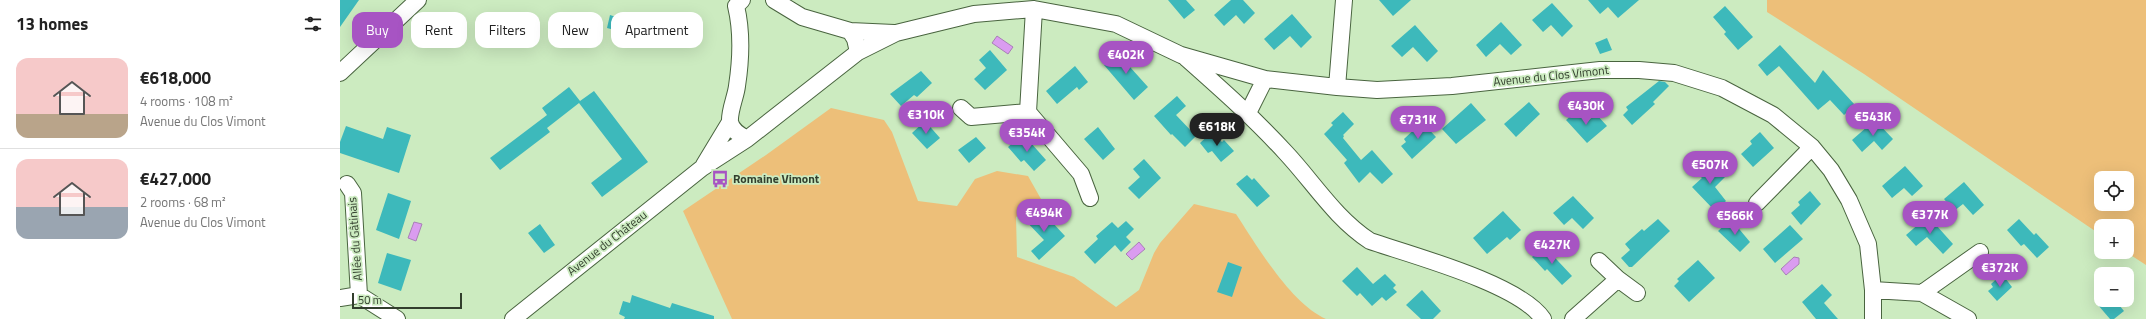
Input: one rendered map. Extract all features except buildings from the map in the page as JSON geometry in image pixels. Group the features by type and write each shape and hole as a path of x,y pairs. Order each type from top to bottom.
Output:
{"street":[{"path":"340,73 418,0"},
{"name":"Avenue du Clos Vimont","path":"774,0 802,17 850,31 896,33"},
{"path":"1337,87 1344,0"},
{"name":"Avenue du Château","path":"702,168 730,122 738,85 740,56 738,2"},
{"name":"Avenue du Clos Vimont","path":"747,139 858,52 896,33 973,7 1034,9 1116,24 1181,55 1265,79 1337,87 1377,90 1452,86 1600,70 1639,70 1674,74 1722,88 1773,114 1812,147 1831,170 1849,200 1868,244 1873,290 1873,319"},
{"path":"1034,9 1028,112 1081,174 1090,198"},
{"path":"850,31 855,39 858,52"},
{"name":"Avenue du Clos Vimont","path":"1181,55 1248,113 1287,154 1351,229 1370,241 1499,286 1521,300 1543,319"},
{"path":"1248,113 1265,79"},
{"path":"960,108 971,117 1028,112"},
{"path":"730,122 734,130 747,139"},
{"name":"Avenue du Château","path":"513,319 702,168 747,139"},
{"path":"1757,203 1812,147"},
{"name":"Allée du Gâtinais","path":"347,184 353,193 359,295"},
{"path":"1922,293 1980,252"},
{"path":"1599,262 1637,293"},
{"path":"1573,319 1618,279"},
{"path":"1873,290 1922,293 1968,319"},
{"path":"340,298 359,295 397,319"}],"shaded area":[{"path":"1767,0 2146,0 2146,265 2134,257 2134,219 2094,219 2094,230 1864,74 1767,12"},
{"path":"997,36 1013,47 1008,54 992,43"},
{"path":"831,108 884,120 892,132 918,201 957,206 975,179 997,171 1028,176 1041,199 1016,217 1017,257 1074,277 1116,307 1139,290 1154,253 1160,243 1194,204 1236,214 1264,257 1288,288 1300,301 1326,319 732,319 683,211 766,155"},
{"path":"414,222 422,224 416,241 408,238"},
{"path":"1139,242 1145,249 1132,260 1126,254"},
{"path":"1794,257 1799,258 1799,264 1786,275 1781,269"}],"place":[{"name":"Romaine Vimont","path":"720,179"}]}
